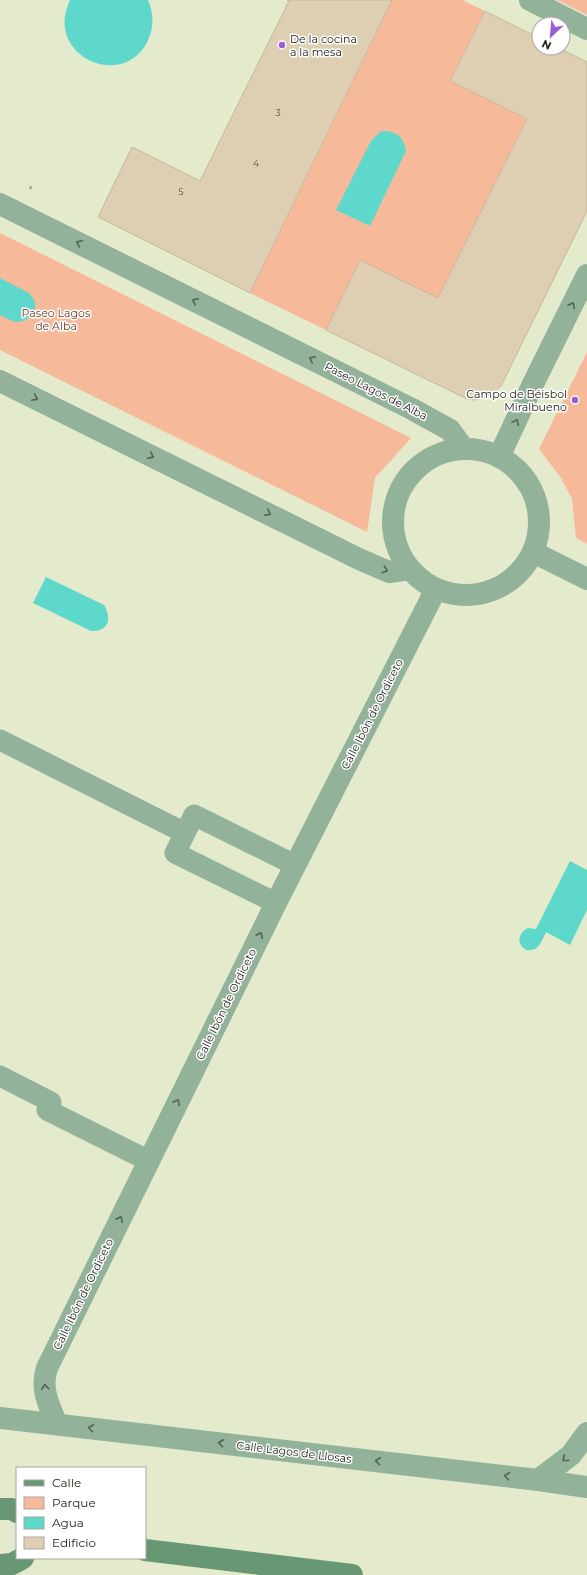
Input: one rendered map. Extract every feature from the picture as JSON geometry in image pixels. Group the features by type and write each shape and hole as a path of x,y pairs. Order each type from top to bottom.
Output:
{"main road":[{"path":"0,1508 12,1509 16,1511"},
{"path":"146,1550 352,1575"},
{"path":"0,1565 12,1564 21,1559"}],"street":[{"path":"530,0 587,29"},
{"name":"Paseo Lagos de Alba","path":"0,204 412,409 450,430 464,449"},
{"path":"499,457 587,275"},
{"path":"0,381 365,562 389,572 410,570"},
{"path":"464,449 482,451 499,457 517,470 526,482 530,488 538,509 539,531 533,552 520,571 502,586 481,594 458,595 436,589 422,581 410,570 398,549 393,526 395,503 404,482 420,464 441,453 464,449"},
{"path":"533,552 587,579"},
{"name":"Calle Ibón de Ordiceto","path":"56,1424 46,1397 44,1376 47,1368 276,903 436,589"},
{"path":"0,740 185,833"},
{"path":"276,903 175,853 194,815 295,865"},
{"path":"0,1076 51,1102 47,1110 149,1160"},
{"name":"Calle Lagos de Llosas","path":"0,1418 538,1480 587,1487"},
{"path":"538,1480 570,1455 587,1433"}],"path":[{"path":"30,189 32,184"}],"green space":[{"path":"392,0 462,0 485,11 450,81 527,119 438,298 326,330 250,293"},
{"path":"557,0 587,0 587,15"},
{"name":"Paseo Lagos de Alba","path":"0,233 411,438 375,478 367,532 0,350"},
{"name":"Campo de Béisbol Miralbueno","path":"587,352 587,544 576,538 572,499 561,478 539,449"}],"water":[{"path":"70,0 148,0 152,13 152,26 150,35 140,53 125,63 109,65 92,61 78,52 68,38 65,21"},
{"path":"385,131 400,136 406,151 370,226 336,210 371,141 380,132"},
{"path":"0,278 29,293 35,301 35,313 26,320 18,322 0,315"},
{"path":"46,577 104,605 108,615 105,627 97,631 91,631 33,603"},
{"path":"570,861 587,870 587,910 570,945 546,932 537,948 526,950 521,945 520,936 528,928 536,929"}],"building":[{"path":"287,0 392,0 250,293 98,217 132,147 200,181 289,1"},
{"path":"485,11 531,34 531,56 571,56 571,54 587,62 587,211 501,386 489,396 482,399 473,400 465,398 326,330 360,260 438,298 527,119 450,81"}],"place":[{"name":"De la cocina a la mesa","path":"282,45"},
{"name":"Campo de Béisbol Miralbueno","path":"575,400"}]}
